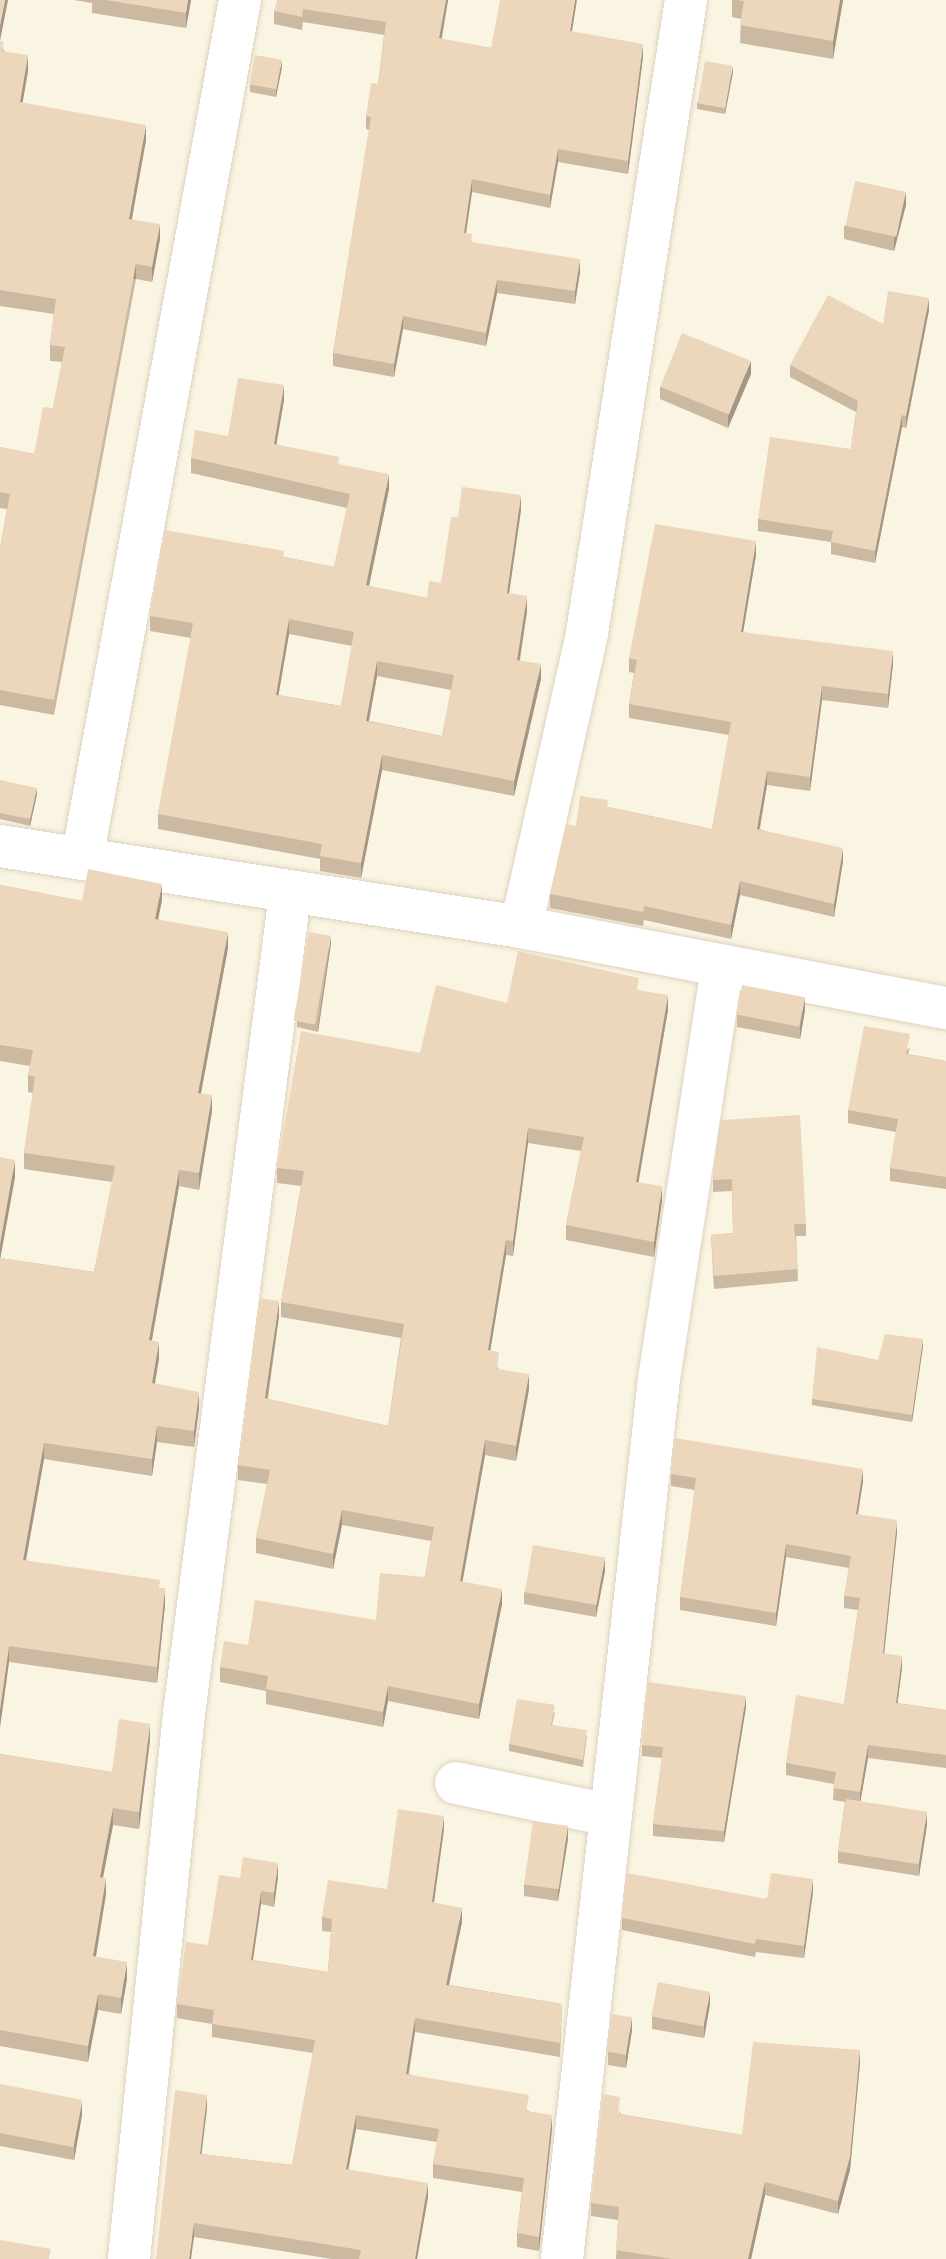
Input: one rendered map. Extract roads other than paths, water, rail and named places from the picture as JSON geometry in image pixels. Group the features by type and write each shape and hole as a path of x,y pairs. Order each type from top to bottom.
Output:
{"street":[{"path":"82,859 240,0"},
{"path":"521,927 587,633 686,0"},
{"path":"0,846 290,894 521,927 722,969 946,1008"},
{"path":"129,2259 184,1714 290,894"},
{"path":"562,2259 659,1379 722,969"},
{"path":"456,1783 609,1815"}]}
